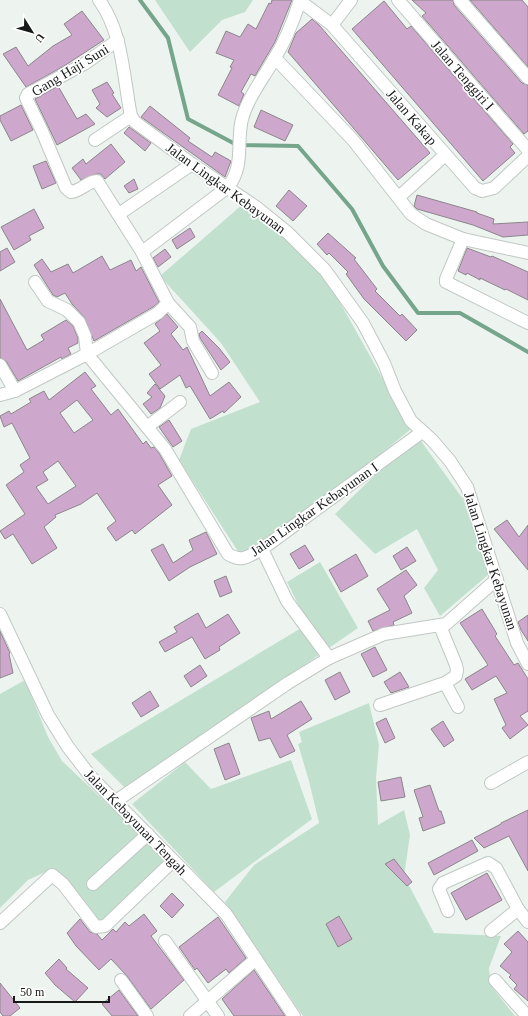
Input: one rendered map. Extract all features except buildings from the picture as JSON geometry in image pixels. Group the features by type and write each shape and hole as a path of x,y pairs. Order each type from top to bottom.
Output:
{"street":[{"path":"95,140 131,116 118,40 99,0"},
{"path":"332,25 350,0"},
{"name":"Jalan Tenggiri I","path":"398,0 528,150"},
{"path":"460,0 528,78"},
{"path":"142,252 228,187 233,181 240,156 242,121 245,112 254,92 275,58 300,1"},
{"name":"Jalan Kakap","path":"300,1 332,25 475,188 482,191 494,188 528,156"},
{"name":"Gang Haji Suni","path":"118,40 84,64 28,94 26,98 42,131 66,188 71,192 78,191 92,181 97,181 119,214"},
{"path":"275,58 353,140 411,214 426,224 463,239 528,253"},
{"name":"Jalan Lingkar Kebayunan","path":"131,116 135,122 192,164 228,187 288,233 324,270 363,323 384,363 395,391 411,421 432,440 450,461 467,487 517,643 528,664"},
{"path":"399,198 445,155"},
{"path":"192,164 119,214 142,252 168,303 190,327 193,341 212,374"},
{"path":"463,239 446,282 528,323"},
{"path":"35,282 48,301 67,310 78,322 85,336 87,354"},
{"path":"0,395 15,391 87,354 158,313 168,303"},
{"name":"Jalan Lingkar Kebayunan I","path":"87,354 165,449 228,554 236,559 242,560 262,549 422,432"},
{"path":"0,365 15,391"},
{"path":"147,427 180,402"},
{"path":"262,549 287,601 329,658"},
{"path":"116,801 288,683 329,658 384,634 446,624 462,612 497,579"},
{"name":"Jalan Kebayunan Tengah","path":"2,621 48,715 68,747 91,777 226,914 294,1016"},
{"path":"380,706 445,683 456,676 457,670 440,626"},
{"path":"445,683 458,707"},
{"path":"491,783 528,762"},
{"path":"94,884 148,834"},
{"path":"0,923 52,876 58,878 96,926 105,926 173,861"},
{"path":"448,911 439,890 440,886 443,883 488,863 493,864 496,868 518,909 528,922"},
{"path":"491,931 518,909"},
{"path":"165,941 218,1016"},
{"path":"190,1016 256,959"},
{"path":"121,980 147,1016"},
{"path":"495,980 527,1016"}],"green space":[{"path":"155,0 253,0 245,12 222,20 190,52"},
{"path":"243,204 300,250 329,283 411,429 304,517 241,556 179,460 191,429 260,402 221,343 160,276"},
{"path":"418,437 463,499 489,574 440,616 424,588 438,570 417,529 375,554 335,514 379,471"},
{"path":"320,562 358,628 125,788 91,754 308,624 287,582"},
{"path":"25,680 48,737 62,761 168,861 99,922 52,869 28,880 0,908 0,694"},
{"path":"369,703 379,745 376,778 378,825 404,810 410,835 404,876 434,933 501,936 489,968 491,986 515,1016 303,1016 225,902 254,865 319,823 298,744 302,742 299,732"},
{"path":"291,760 312,819 214,892 132,804 185,762 211,789"}],"waterway":[{"path":"140,0 168,38 188,119 237,145 298,146 352,209 383,266 418,313 460,313 528,352"}]}
